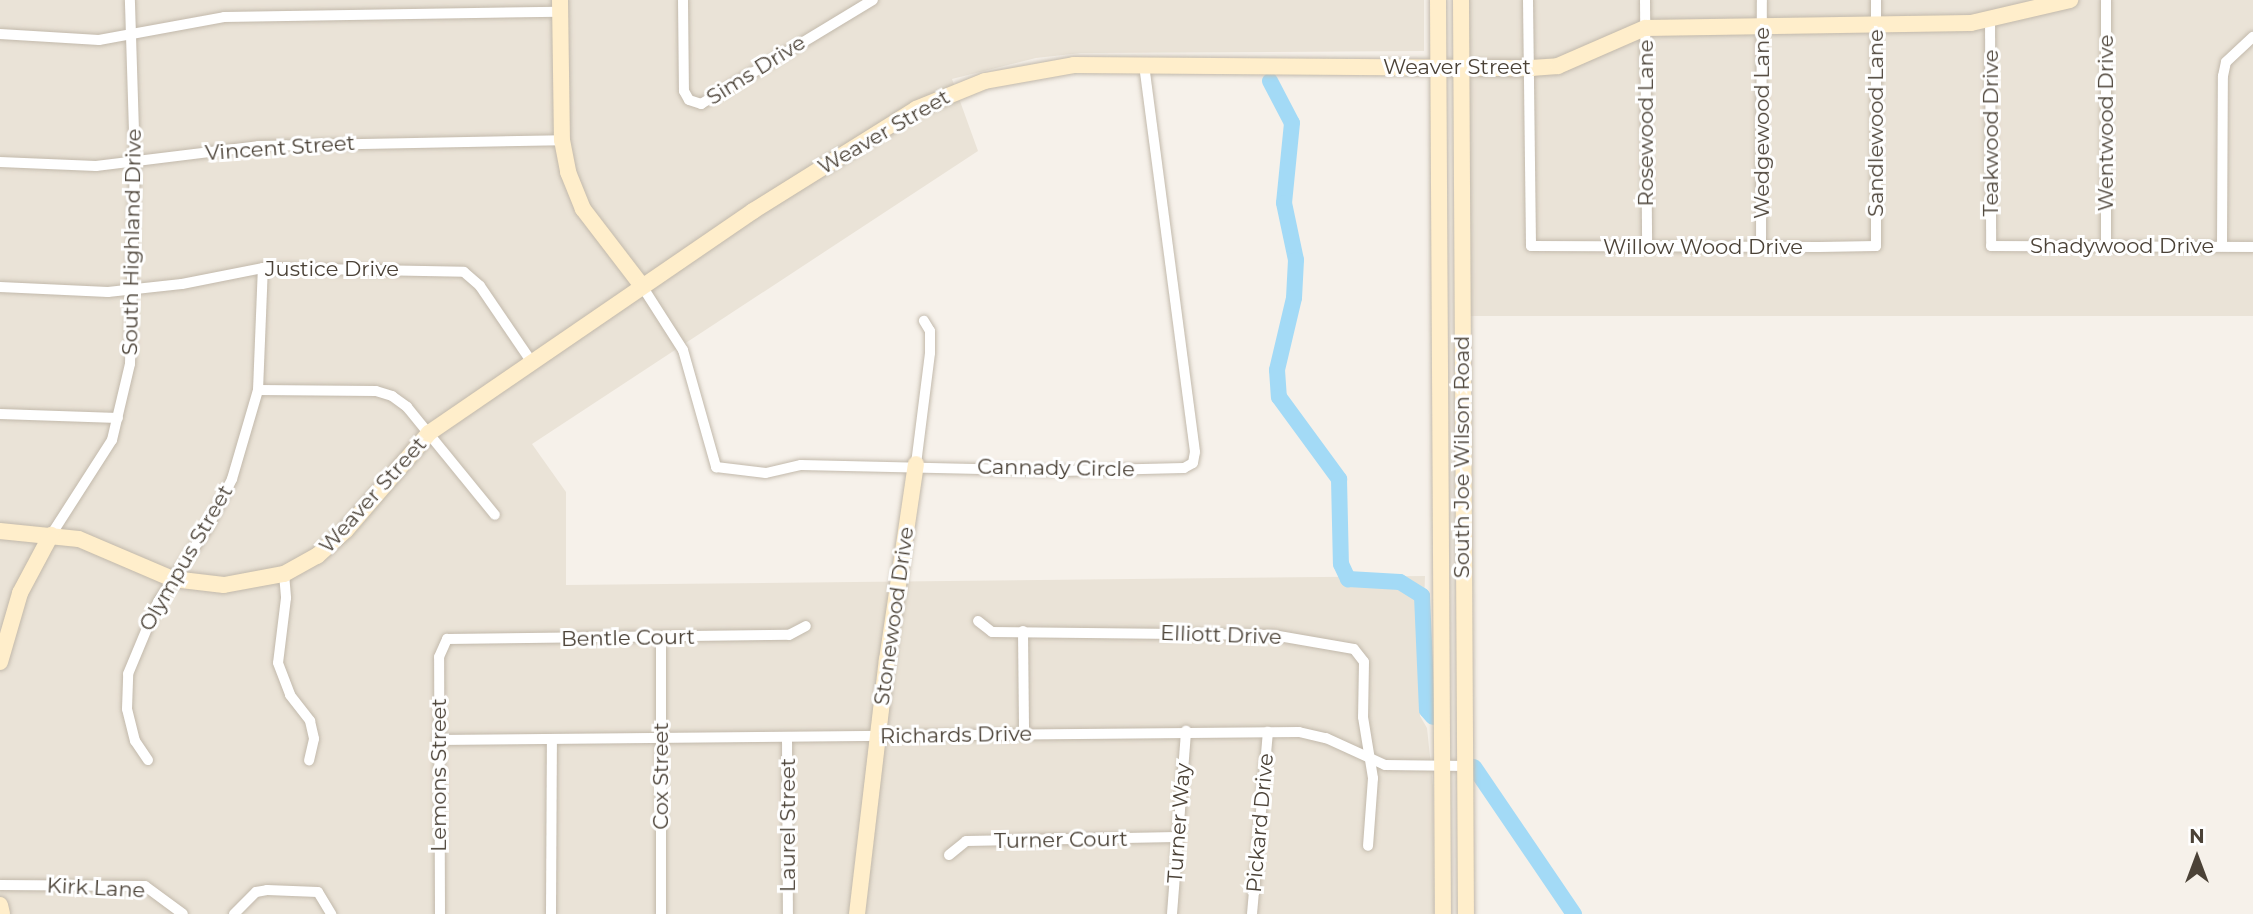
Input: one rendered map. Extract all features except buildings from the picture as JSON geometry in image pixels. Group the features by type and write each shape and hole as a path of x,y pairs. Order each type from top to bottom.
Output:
{"street":[{"name":"South Highland Drive","path":"0,658 20,593 51,535 112,440 118,418 134,337 135,163 130,0"},
{"name":"Sims Drive","path":"683,0 684,91 689,100 701,104 873,0"},
{"name":"South Joe Wilson Road","path":"1438,0 1443,914"},
{"name":"South Joe Wilson Road","path":"1461,0 1466,914"},
{"path":"1528,0 1531,68"},
{"name":"Rosewood Lane","path":"1646,0 1647,246"},
{"name":"Wedgewood Lane","path":"1761,245 1762,0"},
{"name":"Sandlewood Lane","path":"1875,246 1876,0"},
{"name":"Weaver Street","path":"0,531 79,539 173,579 224,585 284,574 317,556 346,530 429,433 533,364 642,286 898,120 956,91 1035,69 1439,65 1531,68 1558,66 1645,28 1876,25 1990,20 2070,0"},
{"name":"Wentwood Drive","path":"2106,0 2106,246"},
{"path":"0,34 99,40 133,36 223,17 560,6 562,140 583,209 642,286"},
{"name":"Teakwood Drive","path":"1990,20 1991,246"},
{"path":"2222,246 2223,76 2226,62 2253,37"},
{"name":"Cannady Circle","path":"642,286 683,350 716,467 766,473 801,465 916,464 1060,471 1178,469 1193,463 1194,439 1144,66"},
{"name":"Willow Wood Drive","path":"1531,68 1531,246 1875,246"},
{"name":"Vincent Street","path":"0,162 85,166 135,163 258,146 562,140"},
{"name":"Shadywood Drive","path":"1991,246 2253,247"},
{"name":"Justice Drive","path":"0,287 134,290 263,268 464,272 480,286 533,364"},
{"name":"Olympus Street","path":"148,760 135,741 127,709 128,674 142,632 208,527 232,479 257,390 263,268"},
{"name":"Stonewood Drive","path":"857,914 930,354 930,331 924,321"},
{"path":"257,390 376,391 407,407 495,515"},
{"path":"0,414 118,418"},
{"path":"284,574 286,598 278,663 290,695 310,722 314,739 309,760"},
{"name":"Elliott Drive","path":"978,621 992,632 1273,635 1354,649 1364,662 1363,717 1370,758 1368,846"},
{"name":"Bentle Court","path":"447,639 789,635 806,626"},
{"path":"1023,631 1024,734"},
{"name":"Cox Street","path":"661,638 661,914"},
{"name":"Lemons Street","path":"440,914 439,657 447,639"},
{"name":"Turner Way","path":"1172,914 1186,731"},
{"name":"Richards Drive","path":"438,740 1268,732 1326,738 1370,758 1415,769 1466,766"},
{"name":"Pickard Drive","path":"1252,914 1268,732"},
{"name":"Laurel Street","path":"787,737 789,914"},
{"path":"551,914 552,741"},
{"name":"Turner Court","path":"949,855 966,841 1177,837"},
{"name":"Kirk Lane","path":"0,885 145,886 183,914"},
{"path":"234,914 256,892 267,890 318,892 331,914"},
{"path":"0,905 2,914"}],"shaded area":[{"path":"0,0 1424,0 1424,51 1081,53 1036,58 952,79 978,151 532,444 566,492 566,585 1425,576 1420,716 1427,728 1433,786 1434,914 0,914"},
{"path":"1465,0 2253,0 2253,316 1465,316"}],"waterway":[{"path":"1270,81 1292,123 1284,203 1296,260 1294,298 1277,370 1279,397 1339,479 1341,564 1348,579 1400,582 1422,596 1427,710 1433,717"},
{"path":"1474,767 1574,914"}]}
